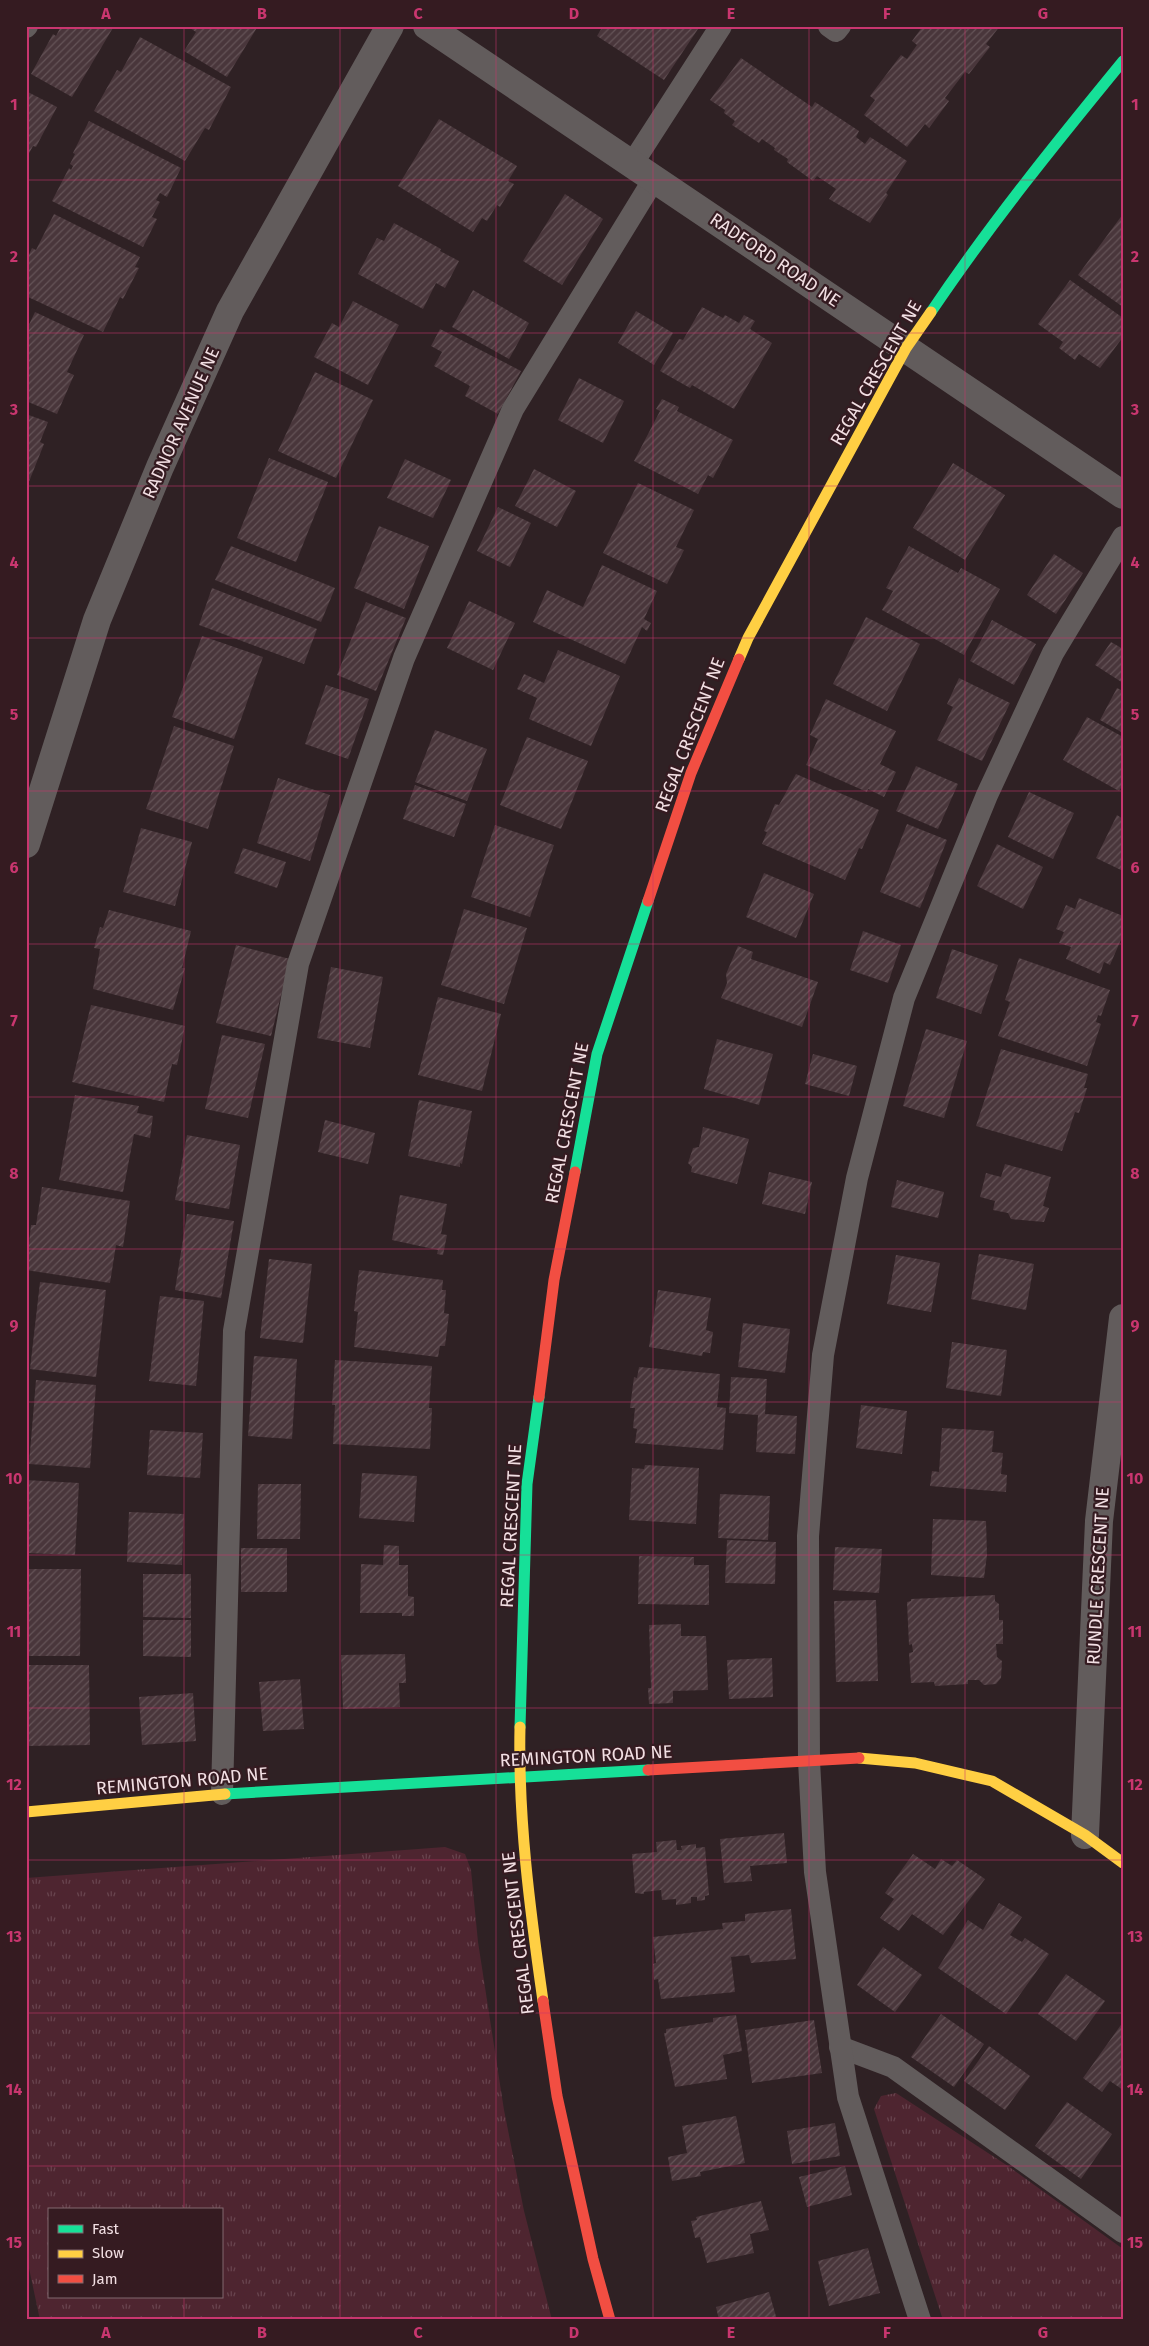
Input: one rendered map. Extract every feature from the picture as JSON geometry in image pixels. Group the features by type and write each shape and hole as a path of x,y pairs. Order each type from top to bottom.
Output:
{"street":[{"name":"RADNOR AVENUE NE","path":"26,844 97,620 160,467 230,312 390,26"},
{"name":"RADFORD ROAD NE","path":"427,26 1123,495"},
{"name":"REGAL CRESCENT NE","path":"610,2320 593,2259 557,2096 532,1915 520,1777 527,1484 554,1280 597,1054 691,772 748,638 906,348 980,241 1029,175 1123,61"},
{"name":"RUNDLE CRESCENT NE","path":"1085,1835 1098,1521 1123,1318"},
{"name":"REMINGTON ROAD NE","path":"26,1812 222,1794 809,1761 848,1757 916,1763 992,1781 1085,1835 1123,1863"}],"lane":[{"path":"222,1794 234,1331 298,964 404,658 514,409 722,26"},
{"path":"829,26 836,31 840,26"},
{"path":"920,2320 848,2097 814,1872 809,1761 808,1536 823,1355 856,1178 904,998 987,795 1053,653 1123,537"},
{"path":"840,2047 893,2067 1123,2232"}],"green space":[{"path":"445,1847 465,1854 471,1870 478,1942 504,2110 524,2211 552,2320 40,2320 26,2254 26,1878"},
{"path":"896,2093 1008,2166 1123,2249 1123,2320 943,2320 874,2109 881,2096"}],"building":[{"path":"61,26 114,26 72,97 31,74 53,34 56,36"},
{"path":"187,26 258,26 227,77 184,51 196,32"},
{"path":"603,26 700,26 664,80 597,36"},
{"path":"923,26 1000,26 986,44 990,47 969,74 965,72 945,98 949,101 929,128 925,124 907,147 864,115 875,100 870,96 901,55 907,59 917,45 912,41"},
{"path":"140,37 231,87 209,130 205,128 185,161 94,111 117,70 121,72"},
{"path":"741,58 812,107 815,102 859,131 856,137 865,144 870,137 907,161 886,193 888,195 870,223 829,199 836,189 817,176 813,181 787,162 788,159 762,139 759,143 732,125 735,121 724,113 725,110 710,100"},
{"path":"26,91 57,107 36,147 33,146 26,159"},
{"path":"439,119 517,166 508,181 514,184 500,207 497,205 487,221 482,218 473,232 398,186"},
{"path":"89,121 181,168 167,197 160,193 156,200 160,202 152,217 157,219 143,247 52,201 69,168 71,170 73,166 70,164 75,154 73,153"},
{"path":"565,194 603,219 562,285 523,261"},
{"path":"54,214 140,257 135,267 139,268 123,299 120,297 103,332 26,296 26,261 32,248 36,250"},
{"path":"1123,214 1123,307 1078,275"},
{"path":"394,223 459,261 445,288 436,283 423,309 358,274 377,238 384,241"},
{"path":"1070,280 1123,318 1123,337 1100,368 1079,354 1075,360 1059,348 1063,342 1038,324"},
{"path":"473,290 529,323 509,359 452,327"},
{"path":"353,301 399,325 368,385 314,357 332,323 339,327"},
{"path":"702,307 723,318 725,315 739,323 744,315 755,321 750,329 772,343 734,409 692,385 690,388 660,371 679,339 683,340"},
{"path":"636,311 673,333 654,365 618,343"},
{"path":"35,312 84,335 67,372 74,375 57,414 26,401 26,331"},
{"path":"440,329 521,371 498,414 465,396 470,386 434,366 442,352 431,346"},
{"path":"315,372 373,400 336,478 278,451"},
{"path":"579,378 624,401 603,443 558,420"},
{"path":"662,399 679,407 677,411 733,440 713,478 708,475 698,494 634,461 660,411 656,409"},
{"path":"26,414 48,422 40,442 44,444 28,484 26,483"},
{"path":"269,458 328,482 296,562 237,538"},
{"path":"405,459 451,480 433,518 387,498"},
{"path":"953,463 1005,495 965,560 913,528"},
{"path":"534,469 576,491 557,527 515,506"},
{"path":"638,483 694,510 676,547 684,550 667,584 603,553"},
{"path":"498,507 531,523 510,567 477,551"},
{"path":"379,526 429,546 404,609 354,588"},
{"path":"231,546 335,588 321,622 215,580"},
{"path":"909,546 958,573 961,568 1000,589 964,655 882,610 893,591 886,588"},
{"path":"1054,554 1083,573 1056,614 1027,595"},
{"path":"602,565 657,591 644,619 651,623 647,631 642,627 625,664 533,622 547,590 583,607"},
{"path":"212,588 317,629 304,664 199,625"},
{"path":"469,601 515,623 493,670 447,648"},
{"path":"366,602 406,618 376,691 337,675"},
{"path":"866,617 920,644 887,711 833,684"},
{"path":"992,620 1036,644 1014,685 970,661"},
{"path":"202,636 263,657 234,739 172,717"},
{"path":"1111,642 1123,649 1123,683 1095,665"},
{"path":"558,650 620,676 591,746 529,719 537,698 517,689 524,674 544,683"},
{"path":"959,678 1010,703 982,761 937,740 953,707 947,704"},
{"path":"326,685 369,699 348,759 305,744"},
{"path":"1117,688 1123,691 1123,733 1100,720"},
{"path":"826,699 896,731 880,764 896,772 884,797 868,789 867,792 806,765 818,739 810,735"},
{"path":"1087,717 1123,737 1123,785 1119,791 1063,760"},
{"path":"174,726 234,746 208,829 146,809"},
{"path":"435,730 487,749 467,801 415,782"},
{"path":"527,737 588,761 561,829 500,805"},
{"path":"916,766 958,784 938,829 896,811"},
{"path":"796,774 879,810 862,849 859,848 845,880 762,844 767,832 764,831 775,804 779,805"},
{"path":"278,778 330,795 310,861 257,843"},
{"path":"415,785 466,804 454,837 403,819"},
{"path":"1029,792 1074,813 1053,859 1008,837"},
{"path":"1117,815 1123,819 1123,871 1096,858"},
{"path":"907,824 947,840 920,908 880,892"},
{"path":"495,825 554,845 530,917 471,897"},
{"path":"141,828 192,842 175,906 123,892"},
{"path":"997,844 1043,867 1023,909 977,886"},
{"path":"243,848 286,862 277,888 234,873"},
{"path":"764,873 814,894 796,938 746,917"},
{"path":"1079,898 1123,916 1123,935 1110,965 1104,962 1100,974 1066,959 1071,947 1059,943 1064,932 1056,929 1066,905 1075,909"},
{"path":"464,909 527,928 504,1004 441,985"},
{"path":"109,910 191,931 182,968 185,968 173,1010 93,989 100,949 94,948 100,927 103,928"},
{"path":"863,931 901,945 888,983 850,970"},
{"path":"236,945 290,959 271,1036 216,1023"},
{"path":"738,946 753,952 751,959 818,982 802,1027 721,998 727,983 726,974"},
{"path":"952,949 998,965 981,1014 936,998"},
{"path":"1019,958 1110,990 1101,1016 1098,1015 1096,1022 1101,1024 1087,1066 998,1036 1010,1002 1005,1000"},
{"path":"331,967 383,977 370,1048 317,1038"},
{"path":"438,997 501,1014 482,1091 418,1075"},
{"path":"91,1005 185,1026 177,1065 172,1064 164,1102 72,1082"},
{"path":"926,1029 967,1041 944,1118 903,1106"},
{"path":"222,1035 265,1044 248,1118 205,1109"},
{"path":"717,1039 773,1054 759,1105 704,1089"},
{"path":"1001,1049 1088,1074 1084,1088 1087,1088 1079,1113 1075,1112 1062,1151 976,1126"},
{"path":"813,1054 857,1066 849,1096 805,1084"},
{"path":"75,1095 139,1106 137,1113 153,1116 150,1138 134,1134 123,1192 59,1180"},
{"path":"419,1100 472,1111 460,1167 408,1156"},
{"path":"325,1120 375,1133 368,1164 318,1152"},
{"path":"703,1127 749,1139 737,1184 691,1172 692,1167 688,1163 693,1148 699,1147"},
{"path":"187,1135 240,1145 229,1209 175,1200"},
{"path":"1005,1164 1051,1177 1043,1206 1049,1208 1044,1222 1011,1219 1008,1213 993,1210 995,1201 980,1197 986,1173 1001,1177"},
{"path":"769,1172 812,1182 805,1214 762,1204"},
{"path":"897,1180 944,1192 938,1218 891,1207"},
{"path":"42,1187 130,1201 123,1247 116,1245 110,1283 26,1270 31,1225 36,1225"},
{"path":"400,1195 447,1204 441,1234 447,1235 443,1255 437,1254 438,1250 392,1240"},
{"path":"187,1214 234,1221 221,1298 175,1290"},
{"path":"979,1254 1034,1264 1026,1310 971,1299"},
{"path":"896,1255 940,1263 931,1312 887,1304"},
{"path":"269,1259 312,1264 303,1343 260,1338"},
{"path":"359,1270 443,1280 442,1290 446,1290 444,1313 449,1314 445,1346 440,1346 438,1357 354,1347 358,1312 354,1311"},
{"path":"40,1282 106,1290 96,1377 30,1369"},
{"path":"658,1290 711,1298 706,1330 713,1332 710,1353 703,1352 702,1356 649,1347"},
{"path":"160,1296 204,1301 196,1386 149,1381"},
{"path":"743,1323 790,1329 785,1373 738,1367"},
{"path":"952,1342 1007,1350 1001,1396 946,1388"},
{"path":"254,1356 297,1359 292,1439 248,1436"},
{"path":"335,1360 432,1366 429,1408 432,1408 430,1449 333,1444 335,1405 332,1405"},
{"path":"639,1367 720,1374 717,1407 726,1408 723,1450 635,1443 637,1429 633,1428 635,1408 630,1408 634,1377 637,1378"},
{"path":"731,1377 767,1379 765,1414 797,1416 795,1454 756,1452 758,1415 729,1413"},
{"path":"36,1380 96,1385 90,1468 29,1464"},
{"path":"861,1405 907,1411 902,1454 856,1448"},
{"path":"942,1428 994,1431 992,1452 1003,1453 1001,1474 1007,1475 1006,1492 930,1486 932,1471 939,1472"},
{"path":"150,1430 203,1433 200,1478 147,1475"},
{"path":"645,1465 699,1468 696,1524 629,1520 632,1468 644,1469"},
{"path":"362,1473 417,1476 414,1522 359,1518"},
{"path":"26,1480 79,1483 75,1555 26,1553"},
{"path":"258,1484 301,1484 300,1539 257,1539"},
{"path":"720,1494 770,1496 768,1540 718,1538"},
{"path":"129,1512 184,1514 182,1565 127,1562"},
{"path":"933,1519 986,1521 987,1555 984,1578 931,1575"},
{"path":"727,1540 776,1542 775,1584 725,1583"},
{"path":"384,1545 399,1546 399,1565 408,1565 408,1596 414,1597 414,1616 402,1616 402,1613 360,1613 361,1564 383,1565"},
{"path":"835,1547 882,1549 879,1593 833,1590"},
{"path":"241,1548 287,1548 287,1592 241,1592"},
{"path":"639,1556 694,1557 694,1565 709,1565 709,1605 638,1604"},
{"path":"26,1569 81,1569 80,1656 26,1656"},
{"path":"143,1574 191,1574 191,1618 143,1617"},
{"path":"995,1595 995,1601 999,1604 999,1620 1003,1620 1003,1644 996,1644 997,1657 1002,1661 1001,1678 996,1684 984,1685 979,1680 968,1680 968,1684 935,1686 934,1682 911,1683 909,1653 913,1652 912,1644 909,1645 907,1602 911,1601 911,1599"},
{"path":"876,1600 878,1681 836,1682 834,1601"},
{"path":"143,1620 191,1620 191,1657 143,1656"},
{"path":"681,1624 681,1636 706,1636 708,1690 673,1691 673,1703 649,1704 648,1688 651,1688 649,1625"},
{"path":"405,1654 406,1683 399,1683 400,1707 343,1709 341,1655"},
{"path":"772,1658 773,1697 729,1699 727,1660"},
{"path":"26,1665 89,1665 90,1745 26,1746"},
{"path":"300,1679 304,1729 263,1731 259,1682"},
{"path":"193,1693 196,1741 142,1745 139,1697"},
{"path":"784,1833 787,1863 750,1866 752,1881 724,1883 720,1839"},
{"path":"676,1840 677,1850 682,1850 681,1846 696,1844 696,1848 705,1847 709,1895 705,1896 705,1900 697,1901 697,1897 691,1897 691,1903 676,1905 676,1899 662,1900 661,1890 644,1892 644,1894 635,1893 632,1854 657,1852 656,1842"},
{"path":"913,1854 935,1869 941,1859 952,1866 957,1860 985,1879 943,1935 912,1914 899,1931 880,1918 894,1899 885,1893"},
{"path":"999,1903 1022,1917 1010,1935 1022,1942 1025,1938 1049,1954 1006,2014 938,1968 968,1920 983,1930"},
{"path":"791,1909 796,1959 751,1963 749,1955 731,1957 735,1992 661,1999 658,1979 654,1980 653,1964 656,1963 653,1937 723,1929 722,1923 745,1921 745,1914"},
{"path":"883,1947 922,1975 895,2012 857,1985"},
{"path":"1066,1974 1105,2001 1076,2041 1038,2014"},
{"path":"941,2014 984,2044 954,2087 911,2057"},
{"path":"736,2015 742,2051 723,2055 727,2079 675,2087 664,2033 666,2033 666,2029 713,2022 713,2018"},
{"path":"814,2020 822,2073 752,2083 745,2030"},
{"path":"1123,2022 1123,2090 1110,2081 1102,2092 1083,2078"},
{"path":"989,2046 1030,2076 1005,2110 964,2081"},
{"path":"1067,2102 1112,2134 1081,2179 1035,2146"},
{"path":"736,2116 745,2163 700,2172 701,2176 672,2181 668,2157 687,2153 682,2126"},
{"path":"835,2123 840,2156 792,2164 787,2131"},
{"path":"845,2166 852,2195 807,2207 799,2177"},
{"path":"761,2201 769,2230 750,2234 754,2253 707,2263 700,2237 695,2238 691,2221 697,2220 696,2217"},
{"path":"868,2248 880,2293 829,2306 818,2261"},
{"path":"769,2292 777,2320 719,2320 716,2307"}],"traffic: fast":[{"path":"931,312 1000,215 1123,61"},
{"path":"575,1172 597,1054 648,901"},
{"path":"520,1727 527,1484 539,1397"},
{"path":"225,1794 648,1770"}],"traffic: slow":[{"path":"739,659 748,638 906,348 931,312"},
{"path":"520,1727 523,1830 529,1899 543,2001"},
{"path":"859,1758 915,1763 992,1781 1085,1835 1123,1863"},
{"path":"26,1812 225,1794"}],"traffic: jam":[{"path":"648,901 691,773 739,659"},
{"path":"539,1397 554,1280 575,1172"},
{"path":"648,1770 859,1758"},
{"path":"543,2001 557,2096 593,2259 610,2320"}]}
